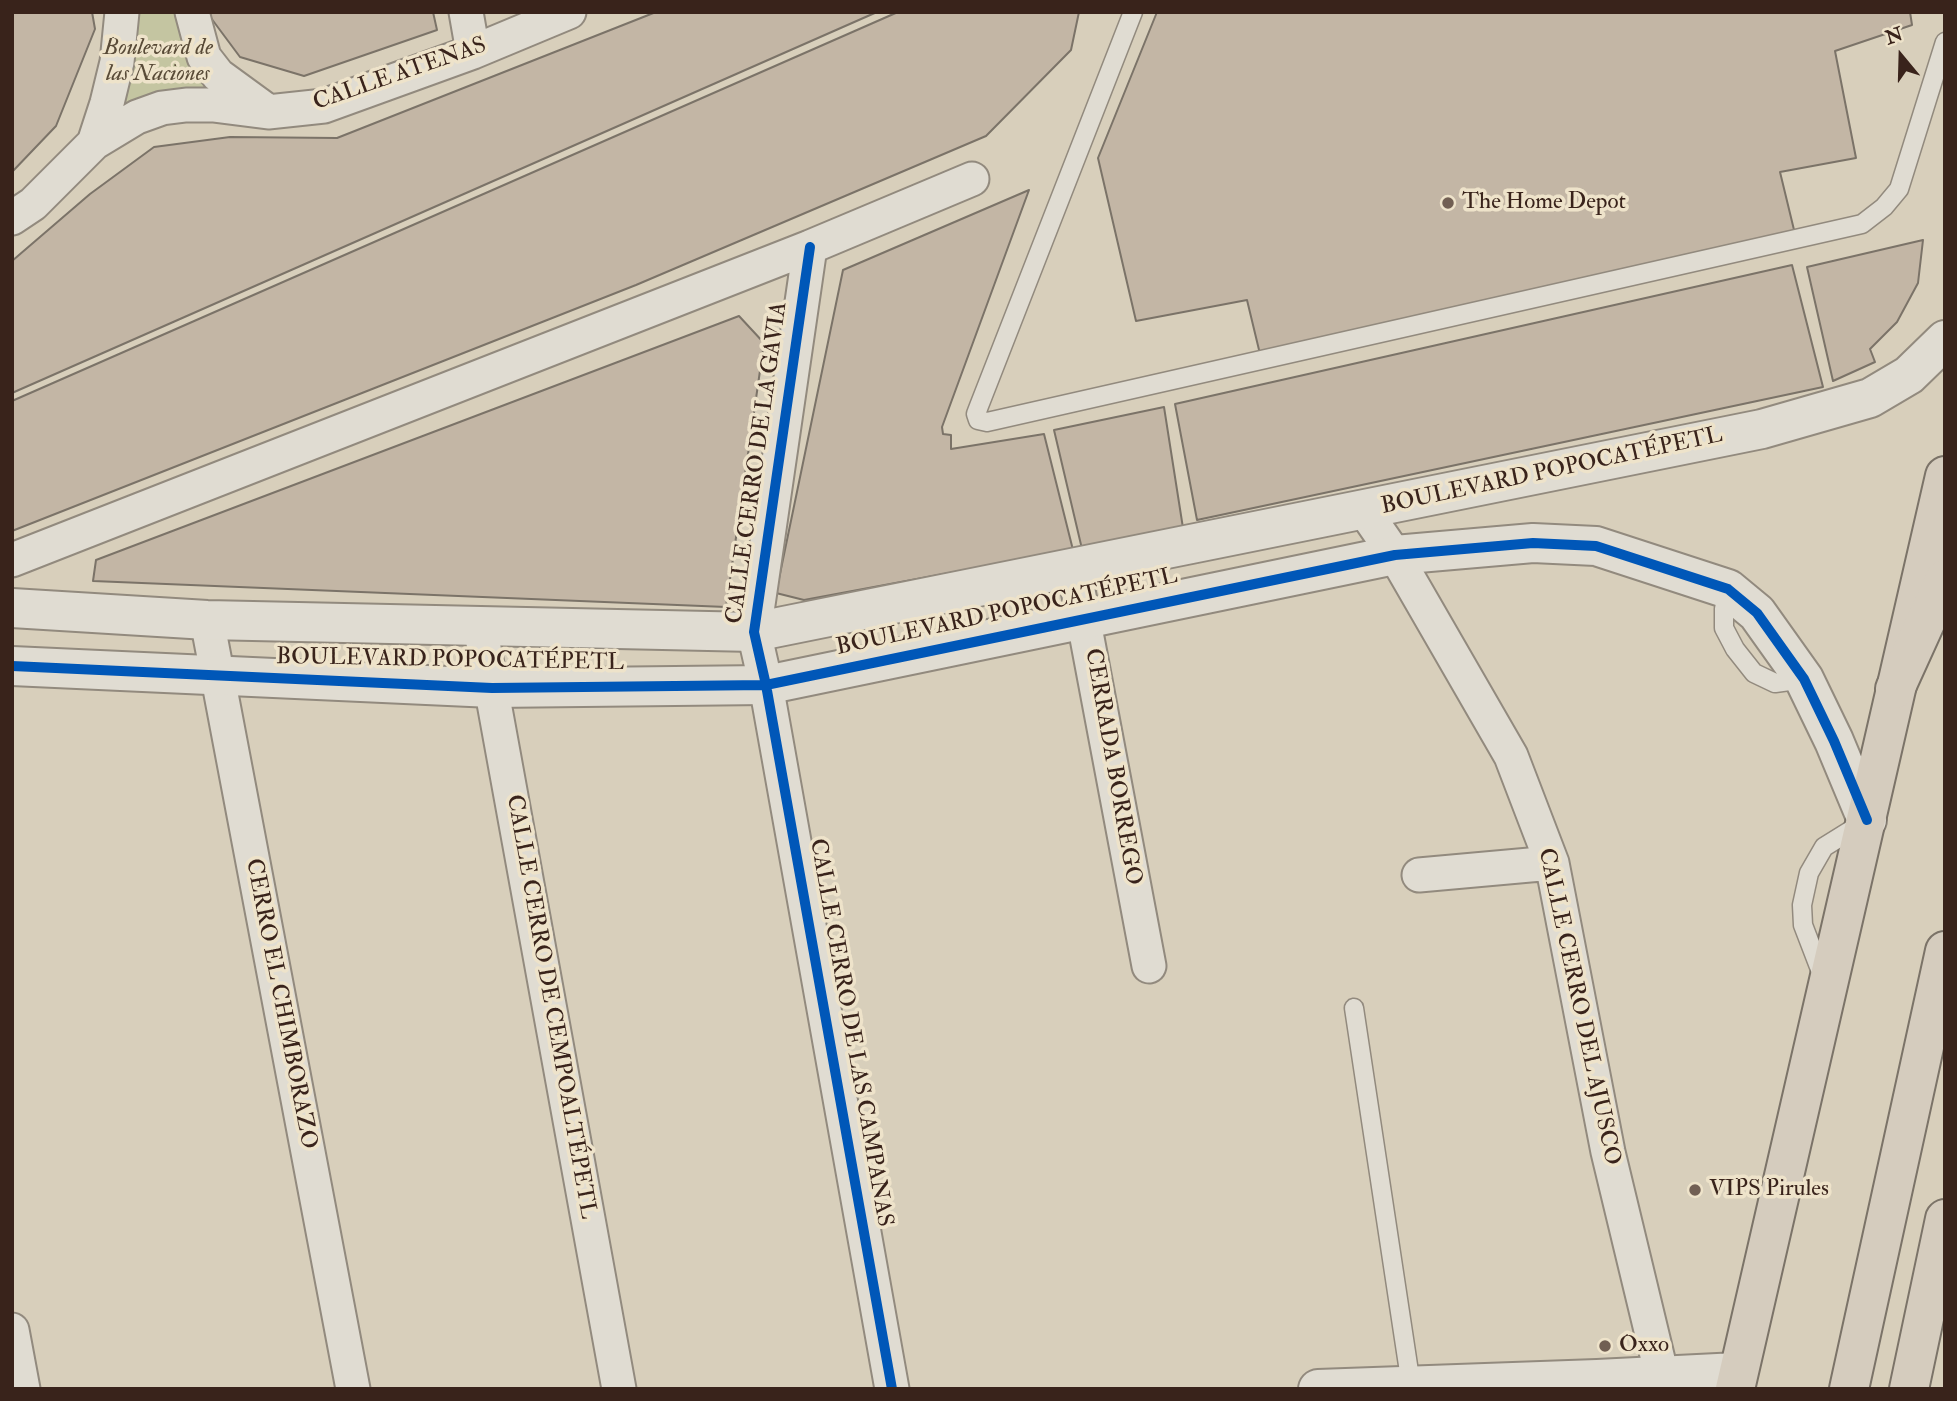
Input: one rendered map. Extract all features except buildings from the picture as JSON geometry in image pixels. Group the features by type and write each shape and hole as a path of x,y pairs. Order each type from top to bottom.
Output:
{"main road":[{"path":"1736,1380 1945,476"},
{"path":"1895,689 1945,579"},
{"path":"1849,1389 1945,951"},
{"path":"1909,1389 1945,1219"}],"street":[{"path":"94,142 117,62 122,12"},
{"path":"192,12 204,57 218,75 268,112"},
{"path":"466,12 473,52"},
{"name":"CALLE ATENAS","path":"12,218 33,204 94,142 137,117 162,108 186,104 268,112 324,106 473,52 569,12"},
{"path":"12,560 810,247 972,179"},
{"name":"CALLE CERRO DE LA GAVIA","path":"766,685 754,632 810,247"},
{"name":"BOULEVARD POPOCATÉPETL","path":"12,608 208,620 754,632 1762,429 1870,398 1909,375 1945,340"},
{"name":"CALLE CERRO DEL AJUSCO","path":"1364,510 1395,555 1511,756 1552,863 1608,1152 1665,1382"},
{"name":"BOULEVARD POPOCATÉPETL","path":"12,666 492,688 766,685 1395,555 1533,543 1596,546 1728,589 1757,613 1804,679 1867,820"},
{"name":"CERRADA BORREGO","path":"1074,569 1149,966"},
{"name":"CERRO EL CHIMBORAZO","path":"208,620 353,1389"},
{"name":"CALLE CERRO DE CEMPOALTÉPETL","path":"480,626 619,1389"},
{"name":"CALLE CERRO DE LAS CAMPANAS","path":"766,685 892,1389"},
{"path":"1419,875 1552,863"},
{"path":"12,1330 23,1389"},
{"path":"1318,1389 1736,1380"}],"lane":[{"path":"1133,12 979,405 976,414 978,420 987,422 1862,224 1884,207 1899,189 1945,42"},
{"path":"1354,1007 1411,1385"}],"green space":[{"name":"Boulevard de las Naciones","path":"122,12 192,12 213,105 94,143"}],"cycle path":[{"path":"810,247 754,632 766,685 892,1389"},
{"path":"12,666 492,688 766,685 1395,555 1533,543 1596,546 1728,589 1757,613 1804,679 1867,820"}],"place":[{"name":"The Home Depot","path":"1448,203"},
{"name":"VIPS Pirules","path":"1695,1190"},
{"name":"Oxxo","path":"1605,1346"}]}
